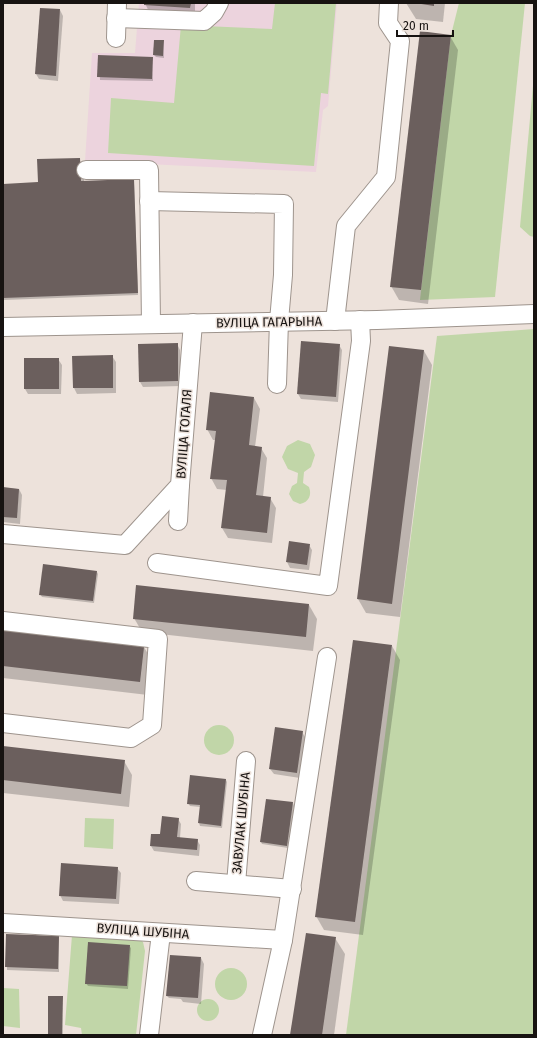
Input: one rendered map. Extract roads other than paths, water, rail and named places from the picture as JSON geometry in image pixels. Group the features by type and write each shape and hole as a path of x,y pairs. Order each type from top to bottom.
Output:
{"street":[{"path":"116,38 117,10 204,21 214,12 220,3"},
{"path":"335,321 346,226 386,177 400,41 388,23 389,3"},
{"path":"86,170 149,170 151,324"},
{"path":"149,201 284,204 284,275 279,322 277,384"},
{"name":"ВУЛІЦА ГАГАРЫНА","path":"3,327 335,321 534,314"},
{"path":"157,563 328,586 362,341 360,320"},
{"name":"ВУЛІЦА ГОГАЛЯ","path":"3,534 125,545 180,485 193,323"},
{"path":"178,522 180,485"},
{"path":"3,620 158,639 152,725 131,738 3,723"},
{"path":"262,1035 283,940 292,889 327,657"},
{"name":"ЗАВУЛАК ШУБІНА","path":"236,884 246,761"},
{"path":"196,881 292,889"},
{"name":"ВУЛІЦА ШУБІНА","path":"3,923 283,940"},
{"path":"149,1035 161,933"}]}
